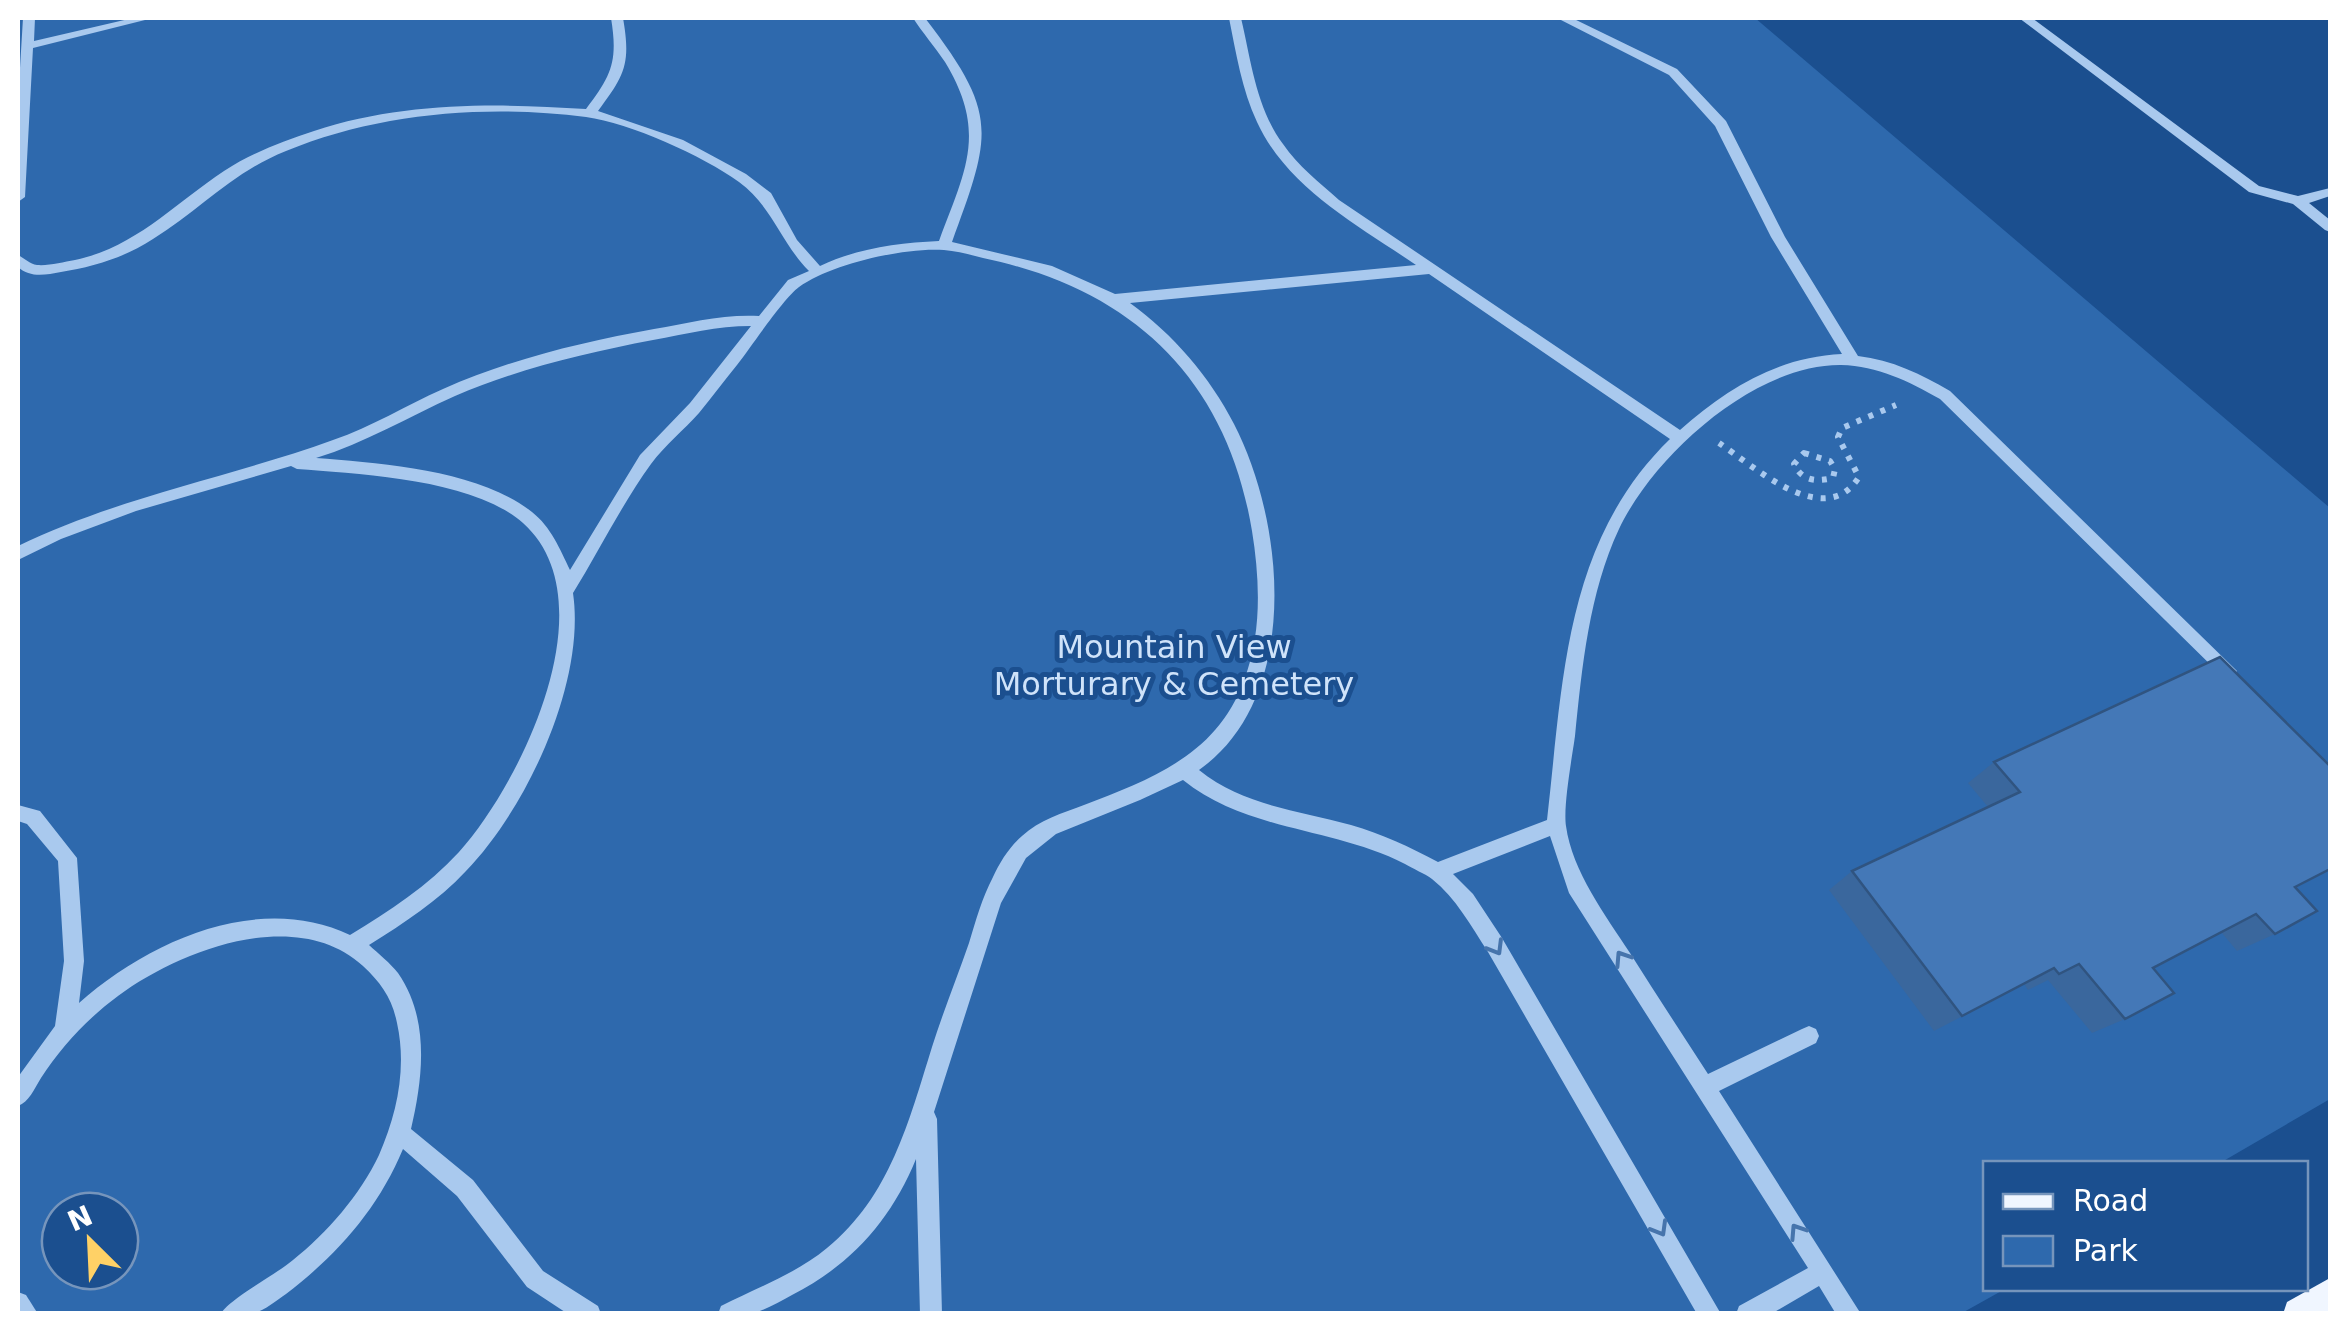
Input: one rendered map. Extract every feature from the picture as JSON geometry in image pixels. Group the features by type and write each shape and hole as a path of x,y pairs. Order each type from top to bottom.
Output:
{"main road":[{"path":"2298,1314 2330,1294"}],"street":[{"path":"18,197 28,18"},
{"path":"27,46 147,18"},
{"path":"590,112 616,78 621,41 616,18"},
{"path":"919,18 966,90 974,122 976,147 944,244"},
{"path":"1235,18 1259,111 1273,140 1296,169 1334,203 1431,269 1686,432"},
{"path":"1563,18 1673,72 1721,124 1778,236 1853,360"},
{"path":"2025,18 2245,183 2298,201 2330,227"},
{"path":"18,260 30,270 58,269 126,247 158,230 237,169 322,131 425,113 590,112 664,138 722,166 762,192 784,221 791,242 818,272"},
{"path":"2298,201 2330,192"},
{"path":"564,594 646,459 695,407 793,284 843,261 896,248 944,244 1032,262 1087,284 1141,319 1172,350 1232,434 1260,538 1266,588 1262,646 1248,697 1215,745 1170,779 1035,836 1020,850 999,884 943,1044 926,1114 885,1202 836,1256 729,1314"},
{"path":"1112,300 1431,269"},
{"path":"18,554 85,521 155,497 360,437 448,393 527,362 591,344 720,322 763,322"},
{"path":"1850,1314 1576,887 1556,825 1585,610 1603,548 1625,499 1716,404 1768,374 1806,361 1880,364 1914,374 1936,390 2228,671"},
{"path":"284,462 436,479 478,492 515,510 546,536 561,571 567,612 562,660 544,724 513,792 476,847 425,899 352,945"},
{"path":"1184,768 1202,786 1246,810 1380,843 1438,871 1466,902 1495,946 1710,1314"},
{"path":"18,812 33,817 68,858 74,961 65,1030"},
{"path":"1438,871 1556,825"},
{"path":"18,1096 65,1030 112,988 162,957 214,936 265,927 312,930 352,945 388,976 409,1019 414,1073 400,1133 370,1192 325,1248 268,1295 232,1314"},
{"path":"1704,1086 1810,1036"},
{"path":"926,1114 931,1314"},
{"path":"400,1133 464,1188 535,1278 590,1314"},
{"path":"1746,1314 1823,1272"},
{"path":"18,1303 27,1314"}],"path":[{"path":"1686,432 1810,499 1842,498 1859,478 1838,437 1842,428 1936,390"},
{"path":"1804,453 1817,453 1829,460 1835,474 1829,481 1817,482 1799,474 1794,464 1804,453"},
{"path":"1829,460 1848,454"},
{"path":"1787,488 1799,474"}],"green space":[{"name":"Mountain View Morturary & Cemetery","path":"18,18 1755,18 2330,508 2330,1099 2223,1161 1983,1161 1983,1291 2001,1291 1962,1313 18,1313"}],"building":[{"path":"2220,657 2330,766 2330,869 2295,887 2317,911 2275,934 2256,914 2153,968 2174,993 2125,1019 2079,964 2059,974 2054,968 1962,1016 1852,871 2020,792 1994,762"}]}
